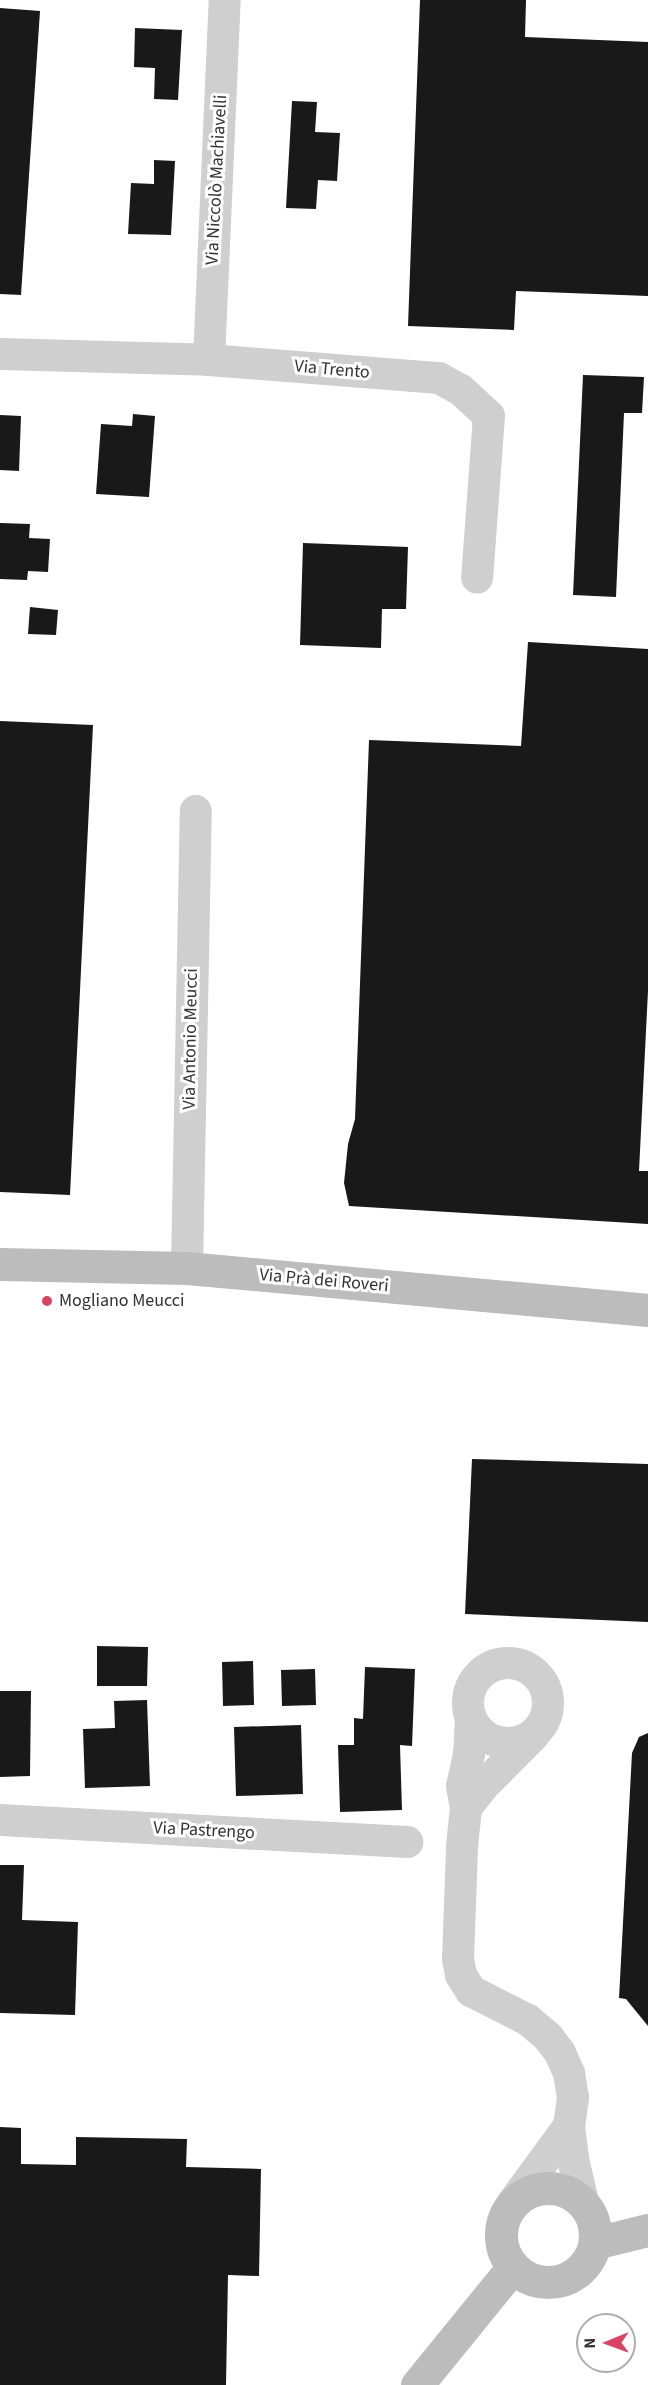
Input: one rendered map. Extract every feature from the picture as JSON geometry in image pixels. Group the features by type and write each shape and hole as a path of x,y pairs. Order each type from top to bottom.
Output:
{"main road":[{"name":"Via Prà dei Roveri","path":"0,1264 187,1268 648,1310"},
{"path":"543,2187 559,2188 572,2193 583,2202 591,2214 595,2243 590,2257 581,2269 569,2278 554,2282 539,2281 525,2276 513,2267 505,2254 501,2240 501,2225 512,2204 529,2191 543,2187"},
{"path":"595,2243 648,2230"},
{"path":"417,2385 513,2267"}],"street":[{"name":"Via Niccolò Machiavelli","path":"209,360 225,0"},
{"name":"Via Trento","path":"0,354 209,360 439,378 461,390 489,416 477,578"},
{"name":"Via Antonio Meucci","path":"187,1268 196,811"},
{"path":"466,1808 483,1786 533,1736 545,1719 548,1699 545,1686 536,1674 524,1666 499,1663 477,1676 468,1700 471,1718 469,1754 462,1786 466,1808 458,1948 461,1975 471,1991 528,2020 548,2037 560,2053 569,2073 573,2098 569,2126 573,2159 583,2202"},
{"path":"471,1718 481,1734 492,1741 506,1744 520,1742 533,1736"},
{"name":"Via Pastrengo","path":"0,1820 407,1842"},
{"path":"512,2204 569,2126"}],"building":[{"path":"420,0 526,0 525,37 648,42 648,296 516,291 514,330 408,326"},
{"path":"0,8 40,11 21,295 0,294"},
{"path":"135,28 182,30 178,100 154,99 155,68 134,67"},
{"path":"292,101 317,102 315,132 340,133 337,181 318,180 316,209 286,208"},
{"path":"154,160 175,161 171,235 128,234 131,183 154,184"},
{"path":"583,375 644,377 642,413 624,413 616,597 573,595"},
{"path":"133,414 155,416 149,497 96,494 101,424 132,426"},
{"path":"0,415 21,416 19,471 0,470"},
{"path":"0,523 30,524 29,538 50,539 48,572 28,571 27,580 0,579"},
{"path":"303,543 408,547 406,609 382,609 381,648 300,645"},
{"path":"30,607 58,610 56,635 28,634"},
{"path":"528,642 648,649 648,991 639,1171 648,1171 648,1224 349,1206 344,1183 348,1144 355,1119 369,740 521,746"},
{"path":"0,721 93,725 70,1195 0,1192"},
{"path":"472,1459 648,1464 648,1622 465,1614"},
{"path":"97,1646 148,1647 147,1686 97,1686"},
{"path":"253,1661 254,1705 223,1706 222,1662"},
{"path":"365,1667 415,1669 412,1746 400,1745 402,1810 340,1812 338,1745 354,1745 354,1718 363,1719"},
{"path":"315,1669 316,1705 282,1706 281,1670"},
{"path":"0,1691 31,1691 30,1776 0,1777"},
{"path":"147,1700 150,1786 85,1788 83,1729 115,1728 114,1701"},
{"path":"301,1725 303,1794 236,1796 234,1727"},
{"path":"648,1733 648,2026 626,1999 619,1998 632,1753 639,1737"},
{"path":"0,1865 24,1865 22,1920 78,1922 75,2015 0,2013"},
{"path":"0,2127 21,2128 21,2164 76,2165 76,2137 187,2139 186,2167 261,2169 259,2276 228,2275 226,2385 0,2385"}],"place":[{"name":"Mogliano Meucci","path":"47,1301"}]}
